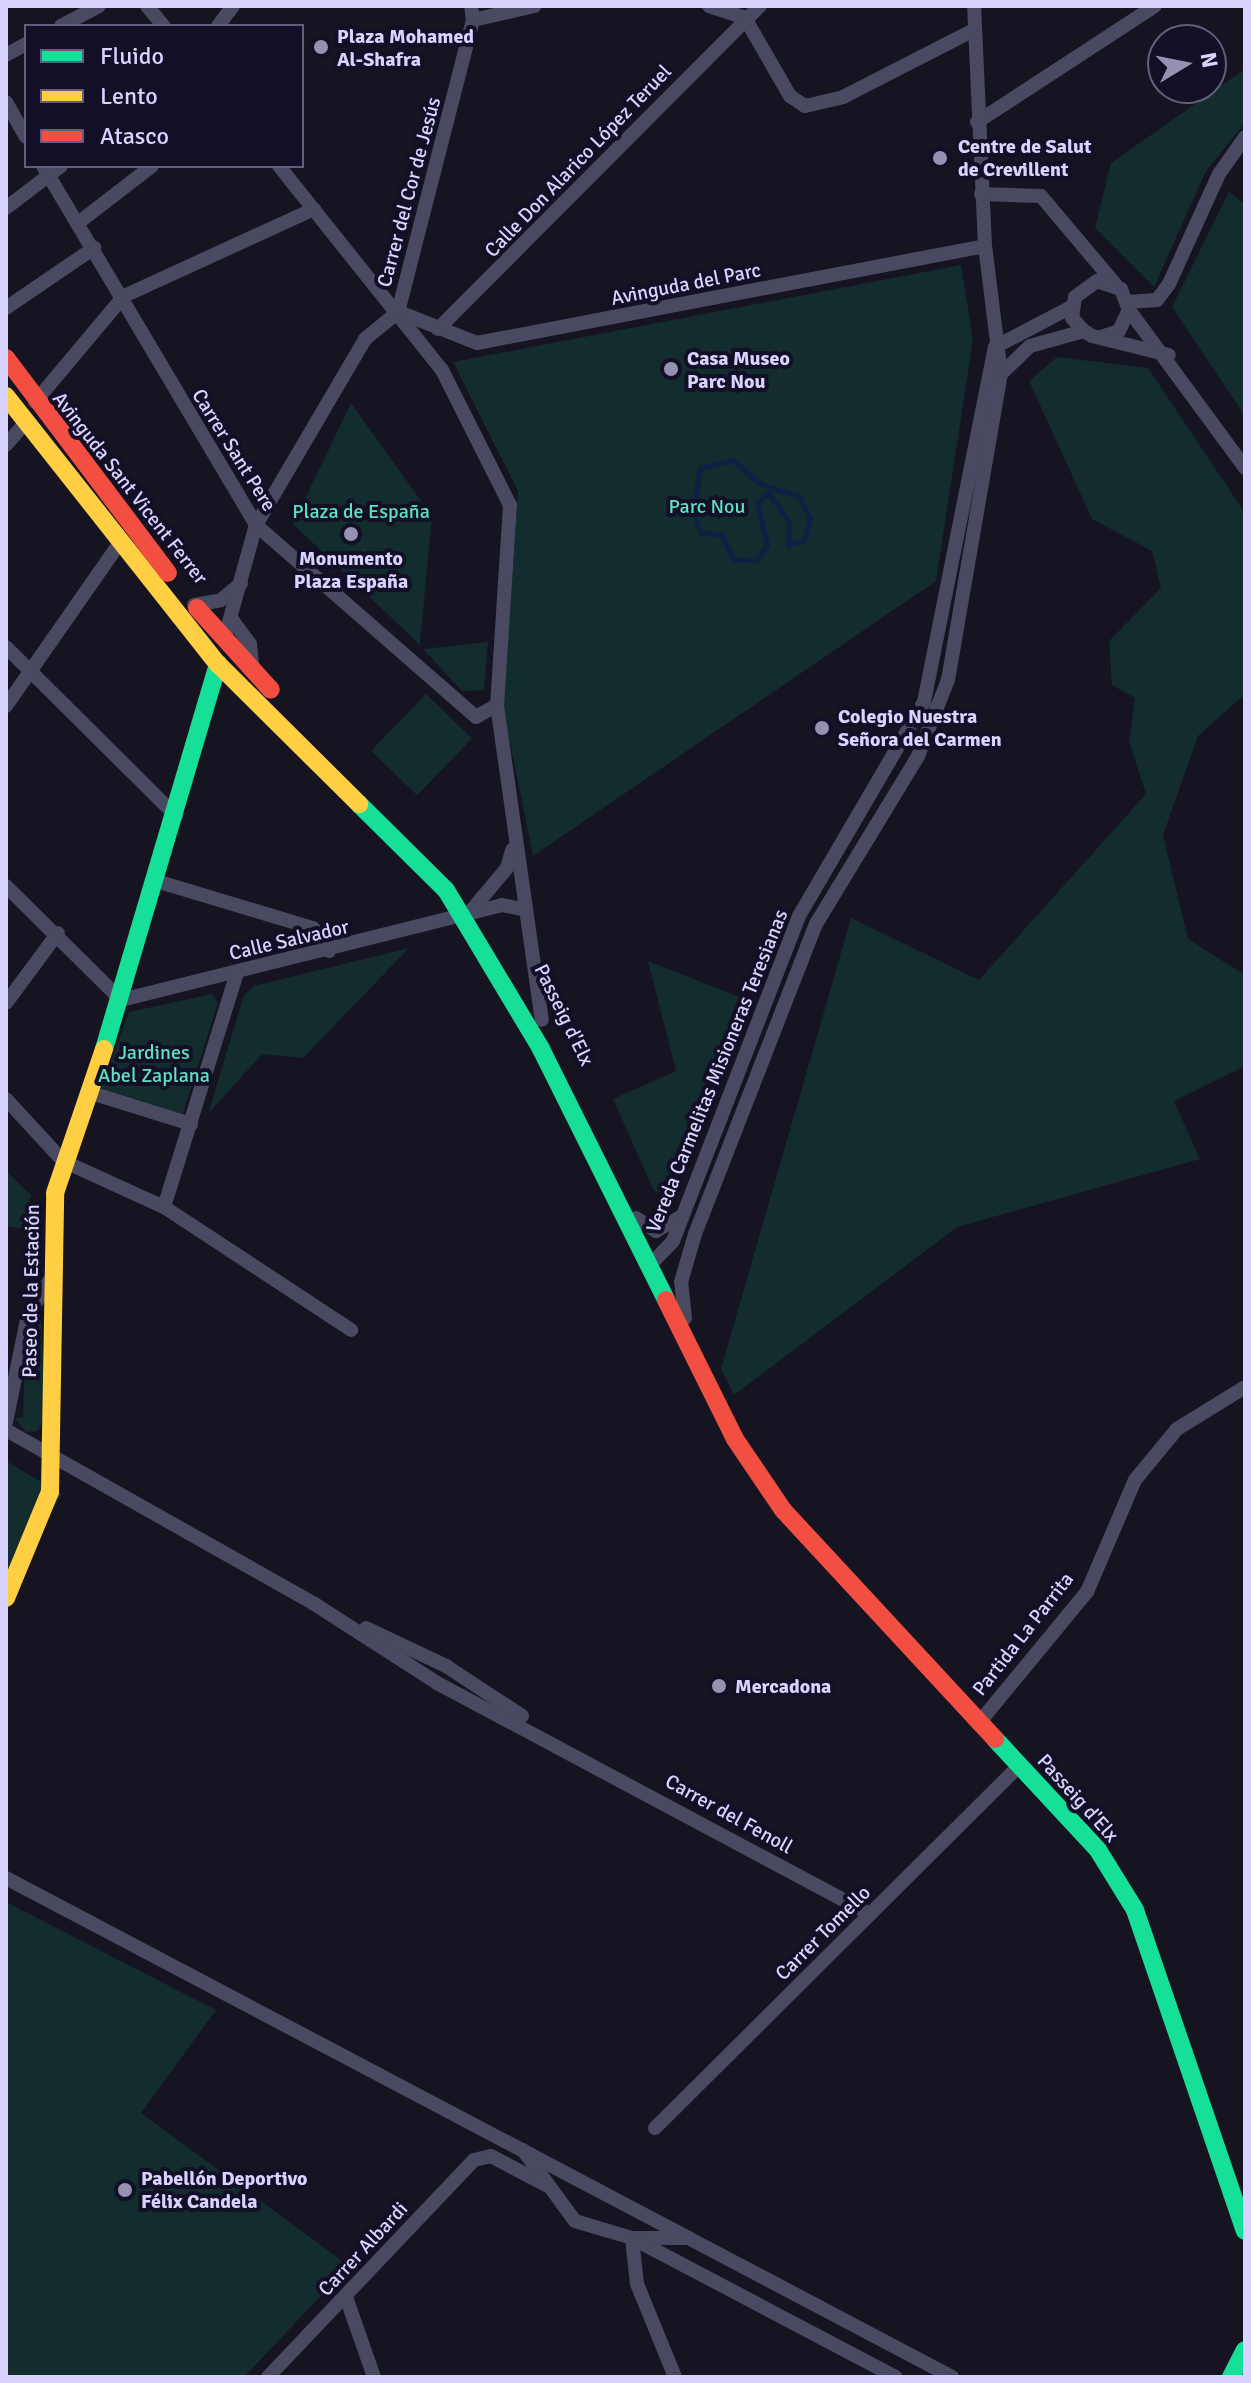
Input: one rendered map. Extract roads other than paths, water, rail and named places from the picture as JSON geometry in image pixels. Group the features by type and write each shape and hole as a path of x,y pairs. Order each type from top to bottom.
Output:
{"main road":[{"name":"Avinguda Sant Vicent Ferrer","path":"6,358 35,402 224,641"},
{"name":"Avinguda Sant Vicent Ferrer","path":"6,396 24,424 218,664"},
{"path":"224,641 480,906 496,929"},
{"name":"Paseo de la Estación","path":"6,1598 33,1548 52,1457 50,1280 63,1161 121,1000 218,664"},
{"name":"Passeig d'Elx","path":"218,664 426,869 465,918 541,1049 685,1318 763,1480"},
{"name":"Passeig d'Elx","path":"509,953 655,1263 763,1480 813,1551 1098,1850 1135,1910 1244,2224"}],"street":[{"path":"66,24 99,6"},
{"path":"147,6 162,24"},
{"path":"220,24 233,6"},
{"path":"472,13 534,6"},
{"path":"709,6 745,18 790,96 805,106 843,97 974,19"},
{"name":"Calle Don Alarico López Teruel","path":"438,329 760,6"},
{"name":"Vereda Carmelitas Misioneras Teresianas","path":"685,1318 681,1282 695,1234 816,924 939,708 1001,374 992,327 977,122 974,19 982,6"},
{"path":"977,122 1155,6"},
{"name":"Carrer del Cor de Jesús","path":"218,664 256,525 365,339 398,312 472,13"},
{"path":"6,55 24,45"},
{"path":"6,102 24,134"},
{"path":"1129,306 1157,300 1169,284 1219,174 1245,137"},
{"path":"78,223 149,168"},
{"path":"281,168 442,370 510,505 497,705 523,909 542,1020"},
{"path":"6,208 46,171"},
{"name":"Carrer Sant Pere","path":"46,171 124,296 256,525 476,717 497,705"},
{"path":"981,194 1041,196 1116,285 1169,355 1245,468"},
{"path":"35,402 124,296 314,209"},
{"name":"Avinguda del Parc","path":"398,312 477,343 985,246"},
{"path":"6,308 94,248"},
{"path":"995,347 1073,306 1089,283 1116,285"},
{"path":"1073,306 1084,331"},
{"path":"1101,337 1119,331 1129,306"},
{"path":"992,327 1022,332"},
{"path":"1001,374 1030,346 1084,331 1169,355"},
{"name":"Vereda Carmelitas Misioneras Teresianas","path":"655,1263 673,1241 799,916 924,702 995,347"},
{"path":"6,445 24,424"},
{"path":"6,706 119,544"},
{"path":"194,605 221,600 241,583"},
{"path":"231,618 250,644 253,672"},
{"path":"6,647 27,673 176,816"},
{"path":"465,918 480,906 507,868 514,841"},
{"path":"156,881 313,928 329,951"},
{"path":"6,886 58,933 121,1000"},
{"path":"480,906 523,909"},
{"name":"Calle Salvador","path":"121,1000 465,918"},
{"path":"6,1003 58,933"},
{"path":"164,1207 237,973"},
{"path":"88,1092 191,1124"},
{"path":"6,1099 63,1161 164,1207 351,1330"},
{"path":"636,1218 656,1231 680,1217"},
{"path":"655,1263 680,1254 695,1234"},
{"path":"6,1422 28,1315 50,1280"},
{"name":"Partida La Parrita","path":"978,1724 1087,1592 1135,1480 1177,1429 1245,1387"},
{"name":"Carrer del Fenoll","path":"6,1430 313,1603 446,1666 569,1748 870,1914"},
{"name":"Carrer Tomello","path":"655,2128 1019,1766"},
{"path":"6,1878 952,2377"},
{"path":"521,2147 575,2221 632,2238 896,2377"},
{"name":"Carrer Albardi","path":"268,2377 474,2160 491,2156 548,2186"},
{"path":"632,2238 692,2238"},
{"path":"632,2238 637,2284 675,2377"},
{"path":"346,2297 374,2377"},
{"path":"1215,2377 1237,2363"}],"waterway":[{"path":"732,460 761,484 800,497 810,518 804,540 788,545 789,522 769,493 757,502 767,546 756,560 733,559 722,535 700,532 693,512 700,468 732,460"}],"place":[{"name":"Plaza Mohamed Al-Shafra","path":"321,47"},
{"name":"Centre de Salut de Crevillent","path":"940,158"},
{"name":"Casa Museo Parc Nou","path":"671,369"},
{"name":"Monumento Plaza España","path":"351,534"},
{"name":"Colegio Nuestra Señora del Carmen","path":"822,728"},
{"name":"Mercadona","path":"719,1686"},
{"name":"Pabellón Deportivo Félix Candela","path":"125,2190"}],"park label":[{"name":"Parc Nou","path":"707,506"},
{"name":"Plaza de España","path":"361,511"},
{"name":"Jardines Abel Zaplana","path":"154,1064"}]}
